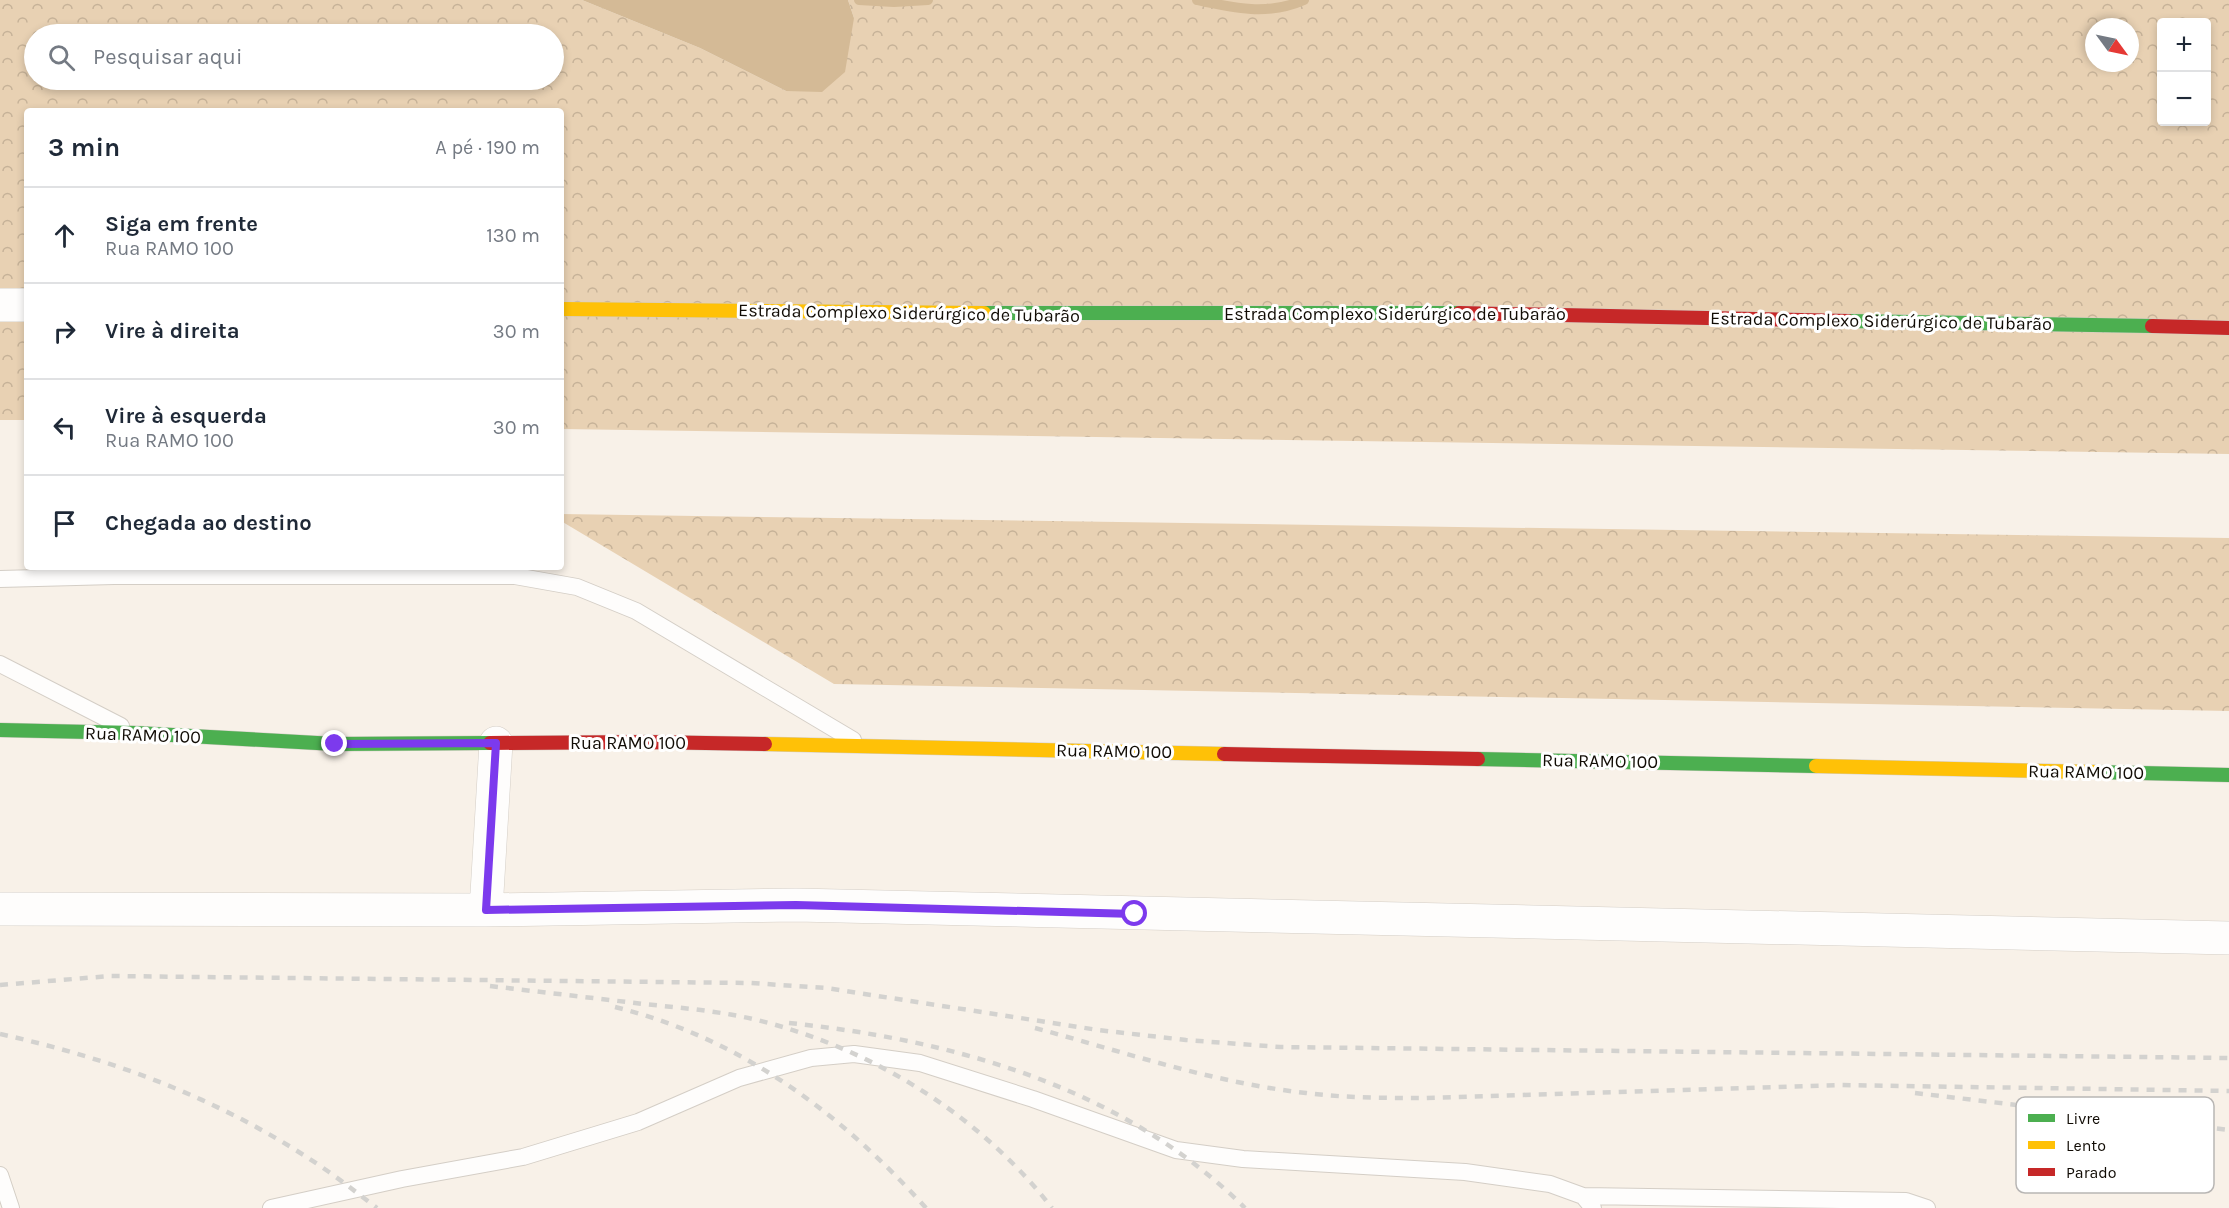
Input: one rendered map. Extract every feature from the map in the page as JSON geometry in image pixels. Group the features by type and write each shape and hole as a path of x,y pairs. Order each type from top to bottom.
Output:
{"street":[{"path":"0,305 24,305"},
{"name":"Estrada Complexo Siderúrgico de Tubarão","path":"564,309 1046,315 1461,313 2229,328"},
{"name":"Rua RAMO 100","path":"0,730 136,733 335,744 648,742 2229,775"},
{"path":"486,910 496,743"},
{"path":"0,909 486,910 796,905 2095,937 2229,938"}],"lane":[{"path":"0,579 114,576 515,576 577,587 636,611 861,746"},
{"path":"0,664 136,733"},
{"path":"271,1208 402,1179 522,1157 638,1122 739,1078 810,1058 854,1054 920,1063 1033,1099 1176,1150 1243,1159 1465,1172 1550,1184 1588,1202 1906,1201 1927,1208"},
{"path":"0,1174 11,1208"}],"green space":[{"path":"0,0 582,0 700,48 786,91 854,18 848,0 2229,0 2229,454 564,429 564,108 24,108 24,420 0,420"},
{"path":"564,514 2229,538 2229,711 834,684 564,523"}],"shaded area":[{"path":"582,0 848,0 854,18 845,72 822,92 786,91 700,48"}],"waterway":[{"path":"859,0 894,2 928,0"},
{"path":"1197,0 1250,9 1277,8 1304,0"}],"railway":[{"path":"0,985 110,976 751,983 826,988 1098,1030 1280,1047 2229,1058"},
{"path":"490,986 729,1014 799,1032 841,1048 920,1089 957,1115 1023,1174 1052,1208"},
{"path":"615,1007 661,1021 704,1038 746,1059 786,1084 859,1141 926,1208"},
{"path":"789,1023 913,1042 974,1057 1034,1077 1091,1101 1146,1131 1197,1166 1245,1208"},
{"path":"1035,1028 1169,1066 1237,1082 1306,1093 1350,1097 1424,1098 1841,1085 2229,1091"},
{"path":"0,1034 130,1071 213,1105 291,1147 377,1208"},
{"path":"1915,1093 2016,1105"},
{"path":"2214,1128 2229,1130"}],"traffic: fast":[{"path":"984,313 1459,313"},
{"path":"1848,321 2152,326"},
{"path":"0,730 136,733 335,744 490,743"},
{"path":"1478,759 1816,766"},
{"path":"2095,772 2229,775"}],"traffic: slow":[{"path":"564,309 984,313"},
{"path":"765,744 1224,754"},
{"path":"1816,766 2095,772"}],"traffic: jam":[{"path":"1459,313 1848,321"},
{"path":"2152,326 2229,328"},
{"path":"490,743 765,744"},
{"path":"1224,754 1478,759"}],"route":[{"path":"335,744 496,743 486,910 796,905 1135,914"}]}
